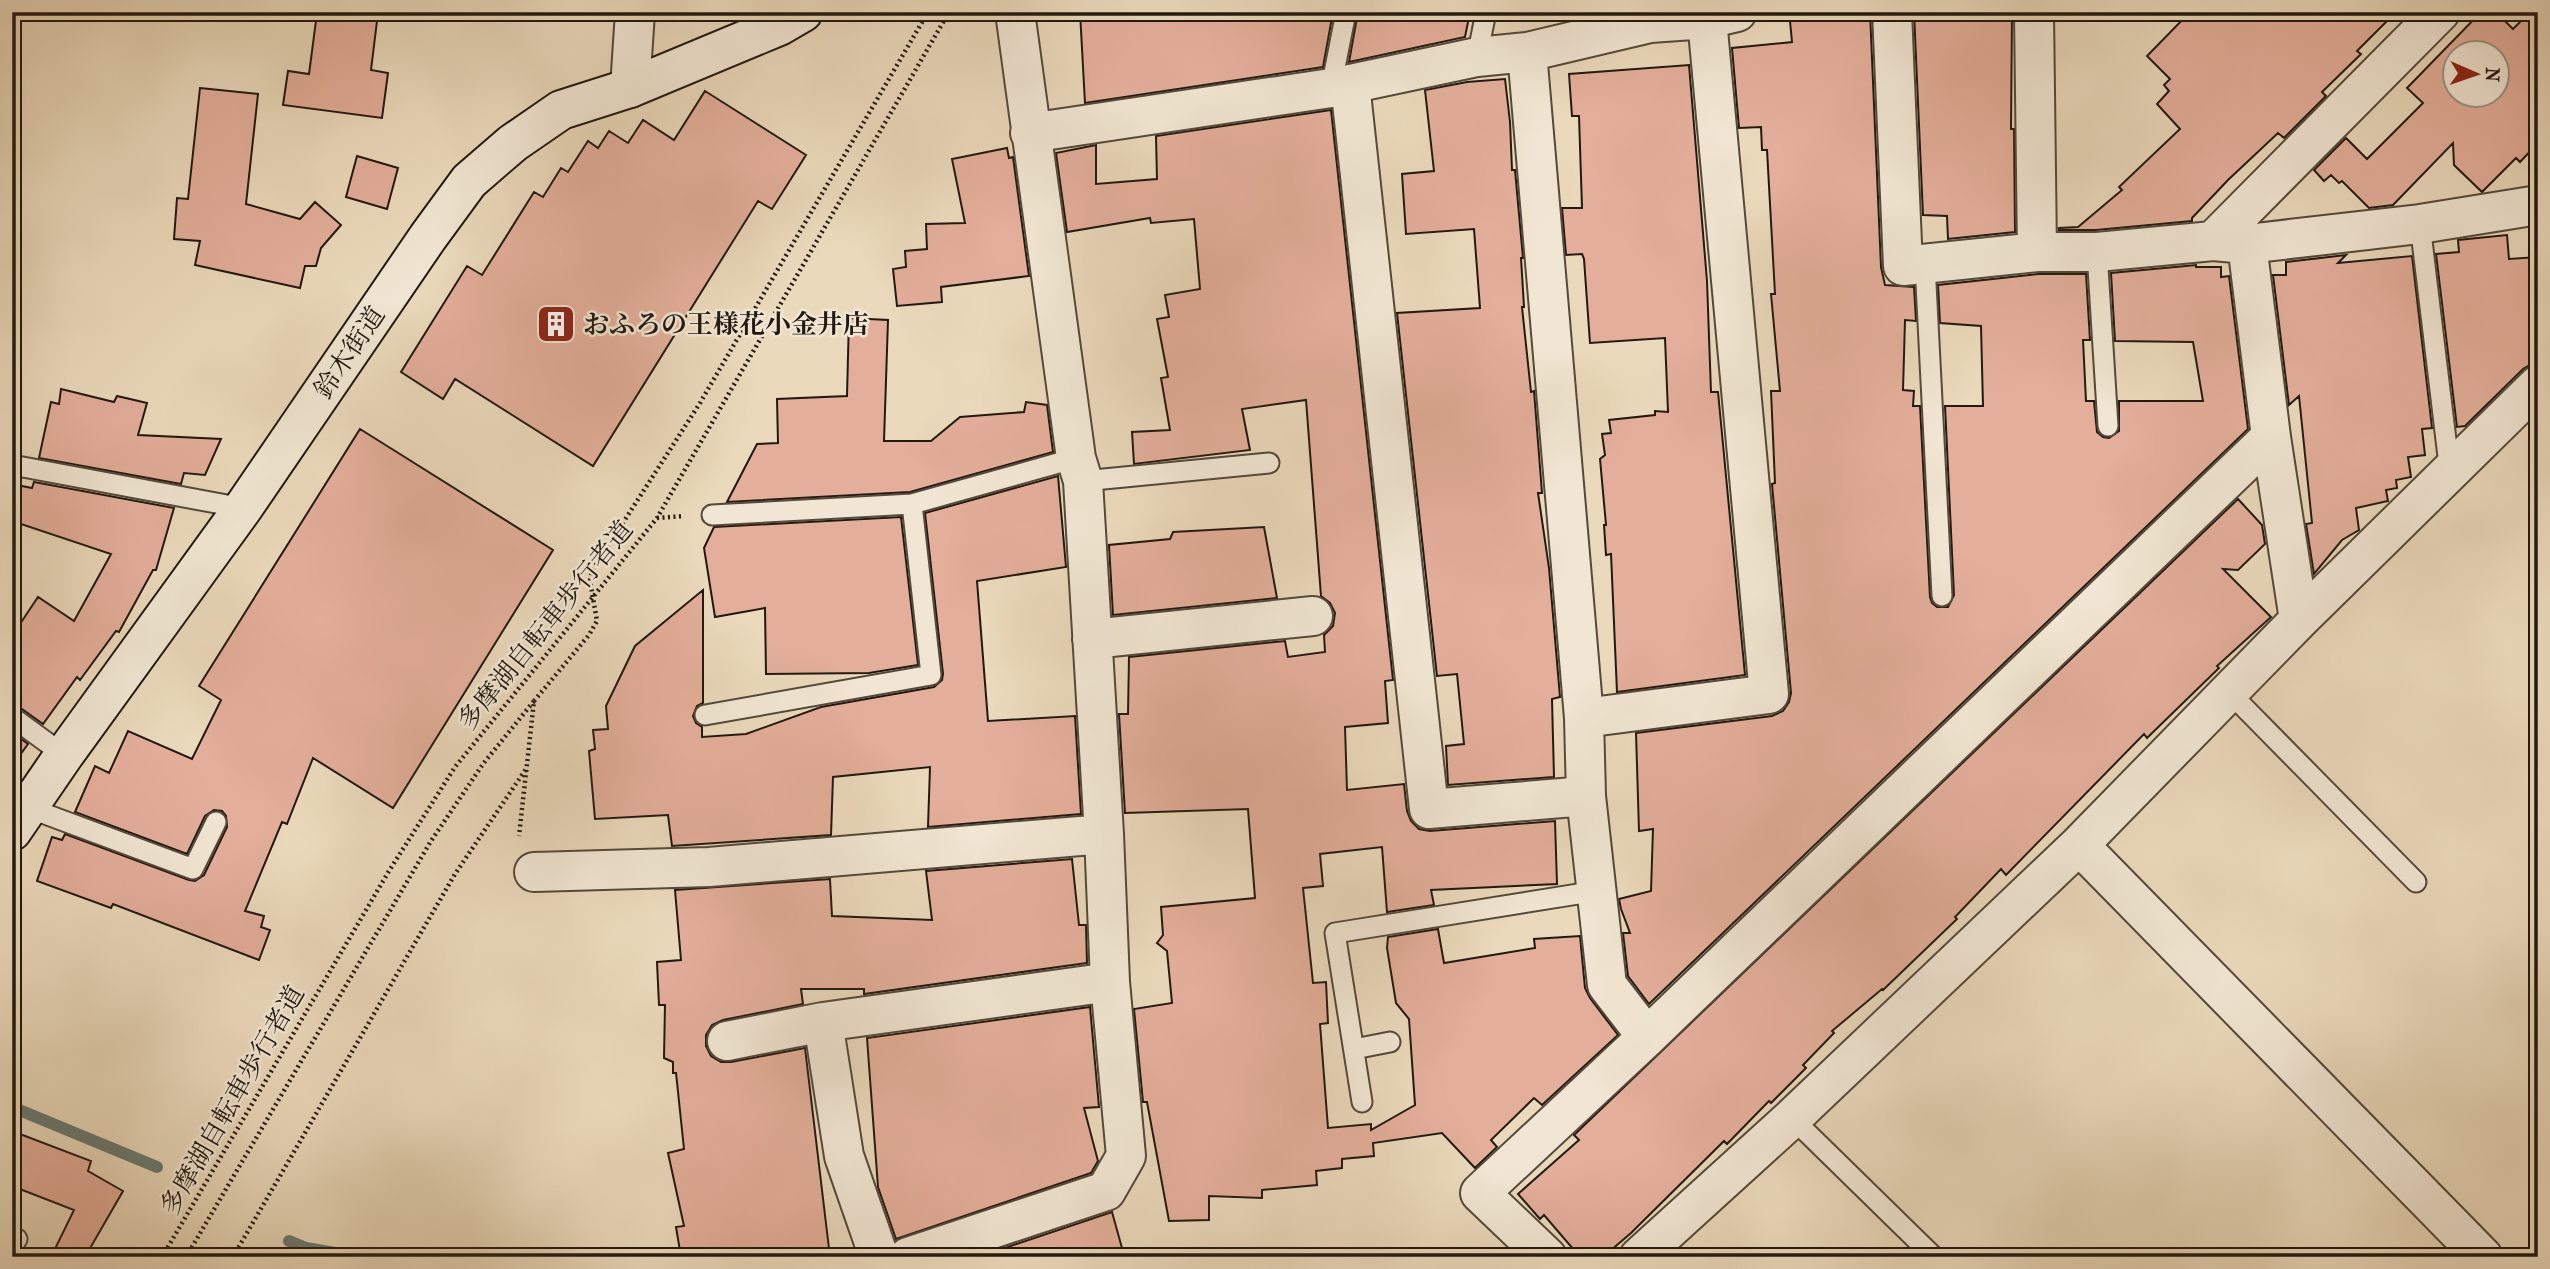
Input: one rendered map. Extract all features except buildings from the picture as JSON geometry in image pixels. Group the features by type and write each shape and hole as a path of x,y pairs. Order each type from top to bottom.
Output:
{"street":[{"path":"630,88 635,12"},
{"name":"鈴木街道","path":"20,819 243,508 428,237 470,181 513,144 561,110 630,88 779,26 803,12"},
{"path":"908,1257 1106,1191 1126,1156 1110,982 1104,834 1079,470 1014,12"},
{"path":"1892,12 1903,265 2037,252 2097,252 2230,242 2420,224 2531,199"},
{"path":"2034,12 2037,252"},
{"path":"2230,242 2440,12"},
{"path":"1030,133 1340,86 1477,57 1527,52 1650,18 1722,16 1769,694 1584,718"},
{"path":"1527,52 1584,718 1586,796 1607,985 1647,1037"},
{"path":"1340,86 1429,809 1586,796"},
{"path":"2230,242 2271,437 2299,620"},
{"path":"1639,1257 1792,1118 2079,845 2228,691 2538,385"},
{"path":"1547,1257 1479,1194 1647,1037 2271,437"},
{"path":"1092,639 1313,616"},
{"path":"534,872 709,867 1104,834"},
{"path":"2079,845 2483,1257"},
{"path":"727,1041 823,1022 1110,982"},
{"path":"823,1022 844,1156 879,1257"}],"lane":[{"path":"1340,86 1346,12"},
{"path":"1477,57 1486,12"},
{"path":"2420,224 2450,473"},
{"path":"2097,252 2108,426"},
{"path":"1925,264 1942,596"},
{"path":"712,515 912,504 1079,470 1269,463"},
{"path":"12,466 243,508"},
{"path":"705,715 931,675 912,504"},
{"path":"2228,691 2416,882"},
{"path":"12,717 64,755"},
{"path":"20,819 193,869 216,822"},
{"path":"1362,1102 1335,933 1597,891"},
{"path":"1354,1049 1390,1042"},
{"path":"1792,1118 1934,1257"},
{"path":"12,1236 17,1239 12,1247"}],"path":[{"path":"186,1257 431,841 483,764 589,635 597,621 590,581 592,570 700,403 929,12"},
{"name":"多摩湖自転車歩行者道","path":"162,1257 389,871 455,767 657,518 949,12"},
{"path":"534,701 519,836 534,872"},
{"path":"233,1257 455,874 527,768"}],"waterway":[{"path":"12,1107 157,1167"},
{"path":"289,1241 306,1248 358,1257"}],"place":[{"name":"おふろの王様花小金井店","path":"556,324"}]}
